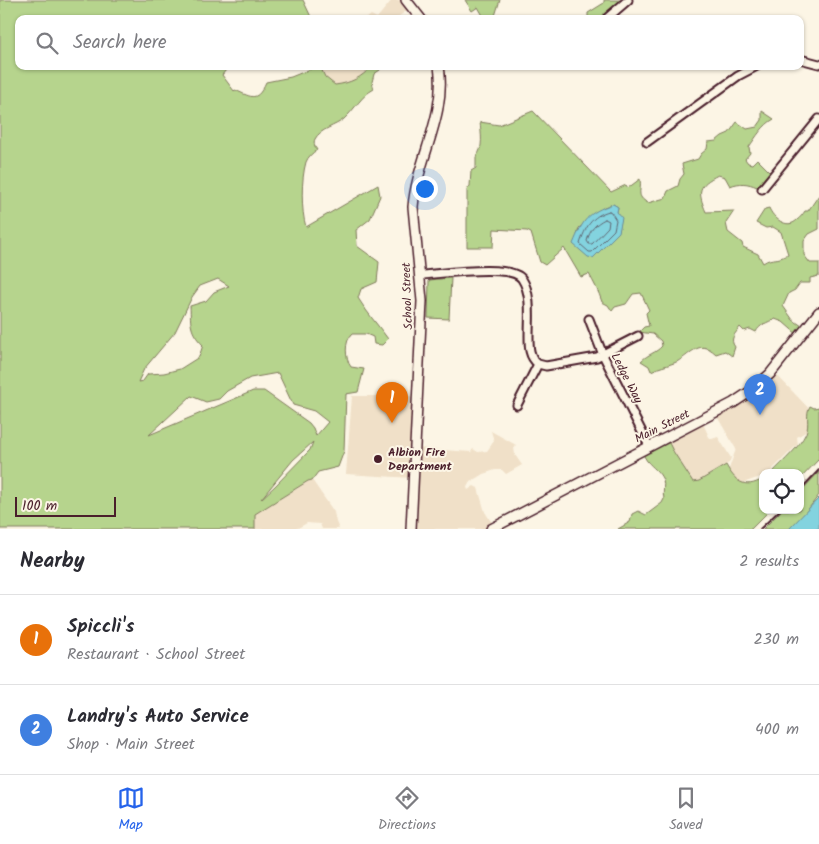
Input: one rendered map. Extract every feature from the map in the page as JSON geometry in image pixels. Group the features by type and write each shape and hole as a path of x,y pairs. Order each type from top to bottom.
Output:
{"street":[{"path":"406,0 418,15"},
{"path":"611,15 628,0"},
{"path":"804,60 819,64"},
{"name":"School Street","path":"411,529 422,313 421,275 414,203 418,181 438,113 439,70"},
{"path":"647,142 738,76 749,70"},
{"path":"762,189 819,119"},
{"path":"421,275 499,270 512,272 519,276 524,282 528,296 530,353 538,364 546,366 603,355 638,336"},
{"name":"Main Street","path":"491,529 733,403 761,383 781,362 819,312"},
{"name":"Ledge Way","path":"589,319 603,355 649,446"},
{"path":"517,405 538,364"}],"shaded area":[{"path":"392,0 407,0 412,7 401,15 380,15"},
{"path":"322,70 368,70 357,80 335,85 325,77"},
{"path":"773,371 816,416 807,431 797,437 798,444 773,469 759,469 759,477 740,484 726,477 736,449 715,413"},
{"path":"352,396 418,396 415,448 471,452 473,449 478,452 487,451 494,441 491,431 516,445 514,447 515,455 522,465 506,474 502,470 495,470 483,474 470,482 467,487 468,490 474,486 478,488 485,512 494,526 488,529 412,529 412,478 346,474"},
{"path":"702,421 709,437 712,439 718,437 731,458 729,463 699,481 693,482 666,437"},
{"path":"312,480 334,512 339,529 322,529 320,524 307,523 296,529 255,529 255,514"}],"green space":[{"path":"0,0 303,0 310,15 15,15 15,70 226,70 222,75 234,91 254,96 260,93 266,82 291,77 308,70 322,70 325,77 335,85 360,77 368,70 380,70 374,74 372,82 374,89 365,95 344,119 324,130 315,139 314,143 317,150 310,155 304,169 302,204 306,227 378,185 380,196 370,219 356,230 357,246 379,262 377,282 361,289 358,298 388,339 382,345 374,344 373,337 366,334 352,334 349,337 346,350 349,364 351,367 364,369 358,392 346,394 344,451 338,467 318,472 312,480 255,514 255,529 0,529","holes":["218,279 229,286 214,292 206,301 190,306 193,331 203,345 199,357 180,369 148,374 143,381 138,382 144,369 175,332 192,297 200,286","278,373 293,405 314,411 328,422 316,436 309,423 264,391 253,391 149,435 191,396 206,402 219,399 227,391 250,378","313,442 310,450 261,499 293,460"]},
{"path":"465,0 500,0 495,15 483,15 478,7 472,11"},
{"path":"604,0 623,0 610,15 588,15 588,13 604,3"},
{"path":"533,111 611,192 626,185 628,188 640,179 640,195 648,203 665,198 668,191 678,186 684,174 682,164 698,159 707,149 708,142 716,141 729,133 737,122 747,129 757,127 762,120 762,111 774,119 766,124 757,135 749,147 750,153 745,159 748,163 752,164 757,159 770,172 757,187 744,183 730,186 725,177 718,175 703,186 701,189 701,199 706,212 734,211 726,223 728,232 742,243 743,247 758,254 763,263 788,254 781,232 773,227 766,228 756,223 765,209 769,208 781,222 793,223 805,211 808,211 819,195 819,229 809,234 804,241 804,255 810,263 819,263 819,276 810,278 810,283 800,283 795,290 789,293 783,306 793,320 805,328 799,336 783,322 775,319 761,326 756,332 750,329 744,331 740,327 733,339 735,347 732,356 725,351 716,354 704,347 694,350 674,363 651,371 649,366 641,361 662,346 661,341 653,334 639,332 644,327 649,326 646,313 649,310 641,293 633,294 626,304 615,307 612,311 608,305 602,302 589,274 581,277 564,248 545,265 540,262 531,233 527,231 494,229 493,247 467,247 467,190 470,186 471,171 476,168 476,157 481,145 480,122 499,125","holes":["613,204 618,207 617,212 576,239 579,228 604,207"]},
{"path":"451,278 449,319 428,318 429,280"},
{"path":"810,406 814,408 819,407 819,459 804,475 804,469 776,469 795,449 806,433"},
{"path":"666,437 693,482 699,481 726,465 737,479 745,484 759,481 759,514 766,514 751,529 618,529 630,522 632,514 638,511 646,515 662,503 664,499 663,480 641,451"},
{"path":"819,472 819,495 793,529 763,529 778,514 804,514 804,488"}],"water":[{"path":"613,204 618,207 617,212 622,218 619,232 593,258 588,257 573,244 587,218"},
{"path":"819,498 819,529 789,529 804,514"}],"railway":[{"path":"804,486 819,470"},
{"path":"760,529 776,514"}],"place":[{"name":"Landry's Auto Service","path":"760,415"},
{"name":"Spiccli's","path":"392,423"},
{"name":"Albion Fire Department","path":"378,459"}]}
